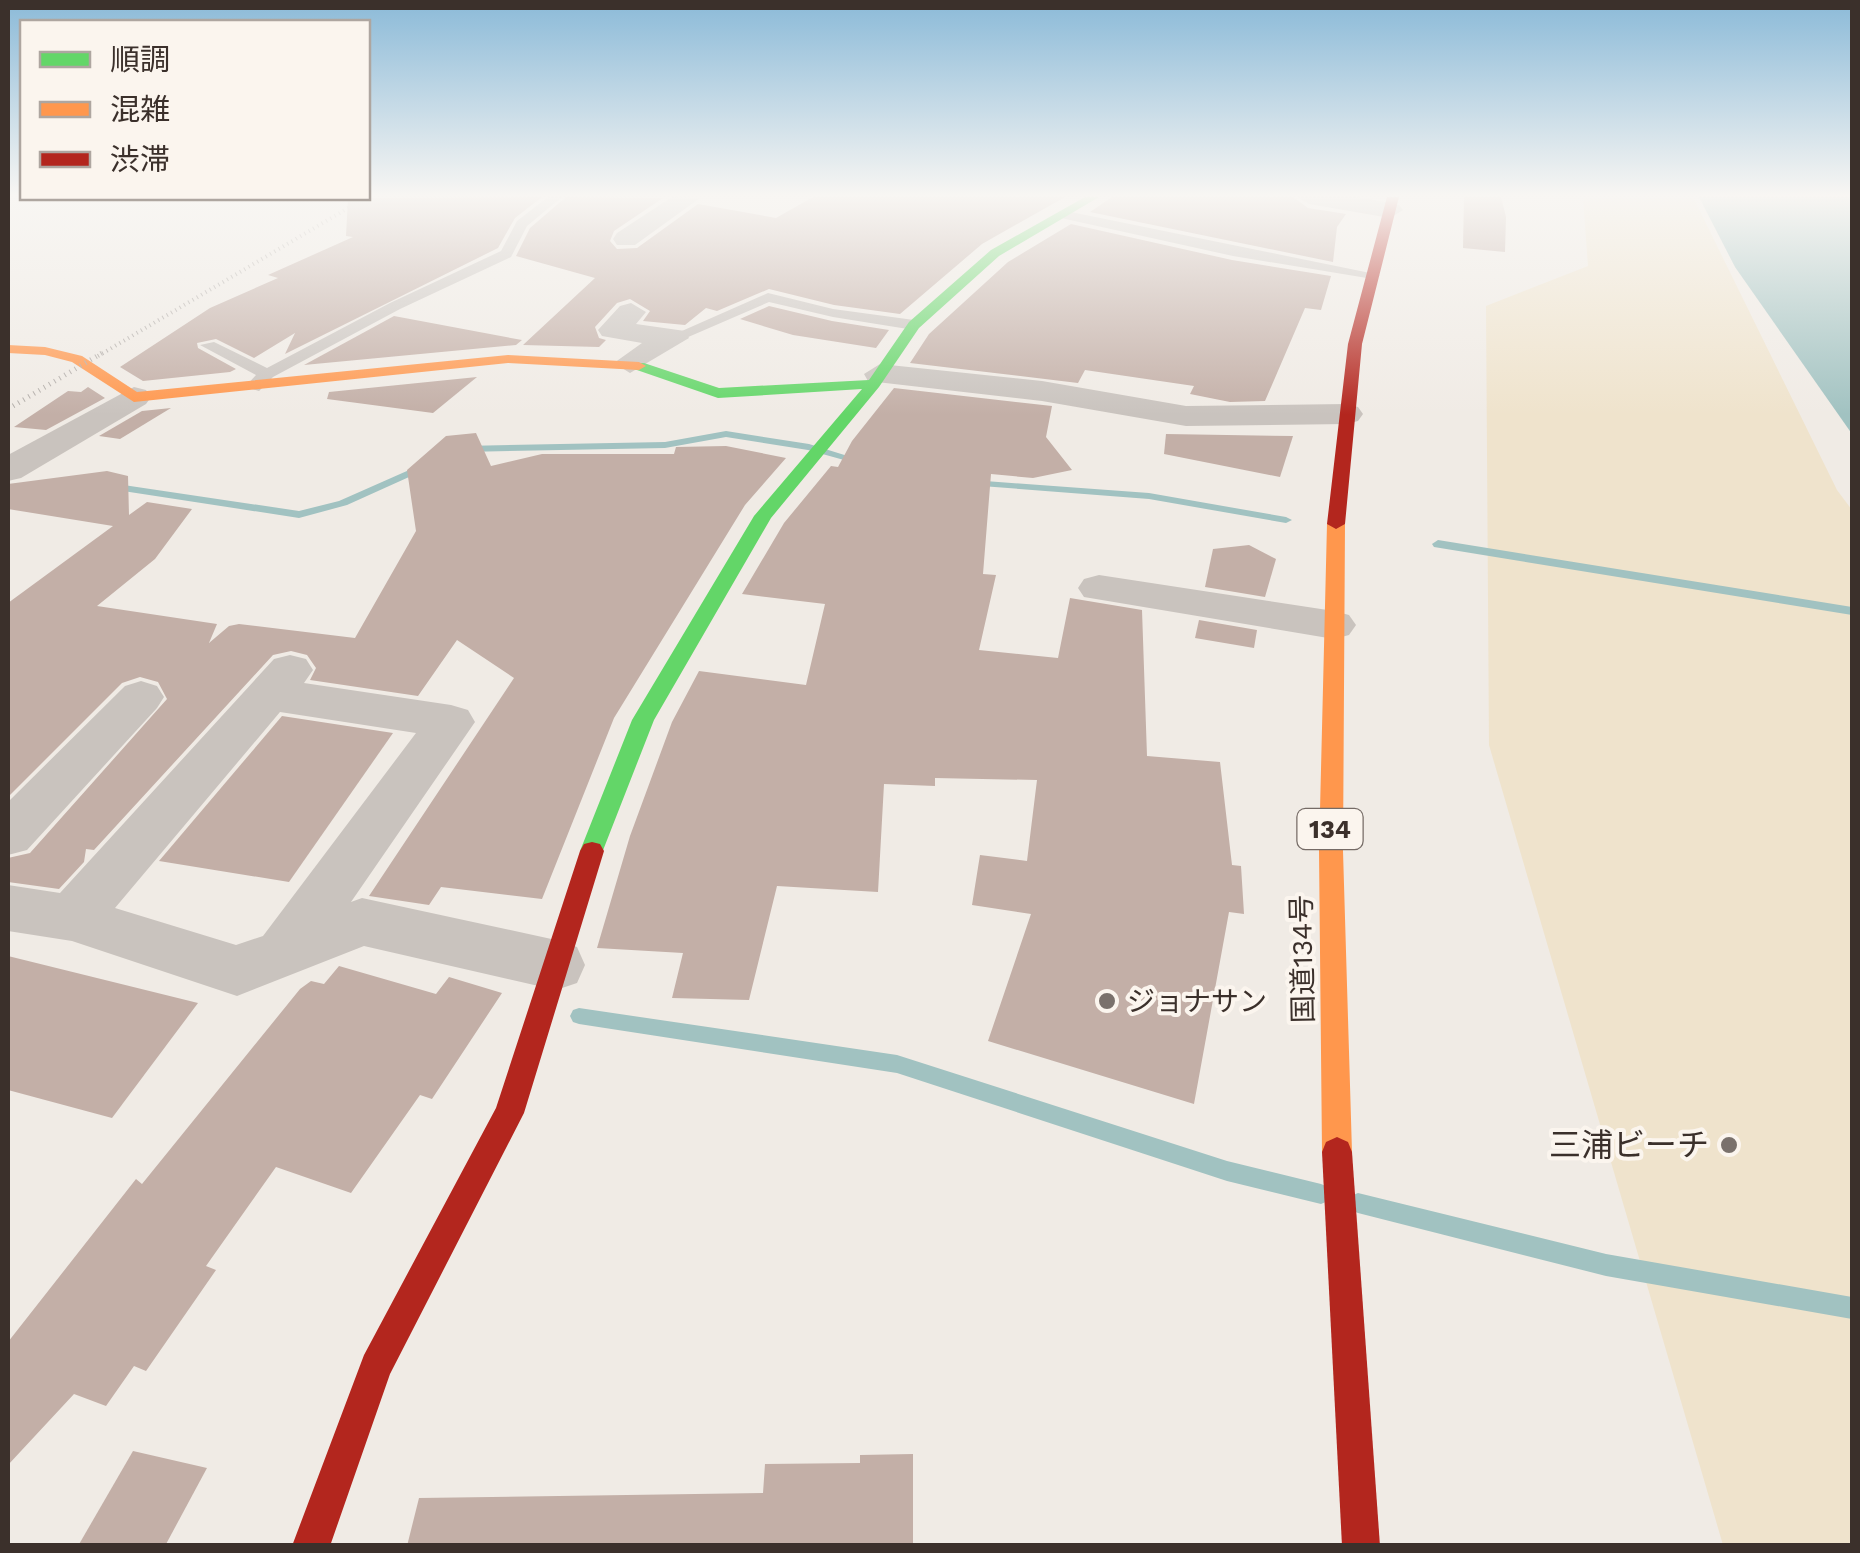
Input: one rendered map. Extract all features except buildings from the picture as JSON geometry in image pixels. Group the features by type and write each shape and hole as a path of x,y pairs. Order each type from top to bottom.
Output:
{"main road":[{"path":"311,1546 376,1367 509,1113 596,835 643,720 762,516 877,379 914,325 973,269"},
{"name":"国道134号","path":"1361,1546 1334,1146 1330,830 1334,626 1346,414 1355,343 1375,269"},
{"path":"8,349 31,348 100,366 134,397 260,380 508,359 630,363 718,393 877,379"}],"street":[{"path":"631,312 613,330 674,338"},
{"path":"630,363 674,338"},
{"path":"877,379 1042,390 1186,416 1346,414"},
{"path":"8,470 134,397"},
{"path":"1099,588 1334,626"},
{"path":"72,918 281,680 451,722 283,953"},
{"path":"8,834 142,697"},
{"path":"8,908 72,918 237,971 362,922 556,965"}],"lane":[{"path":"208,345 260,380 395,306 473,269"},
{"path":"1345,269 1374,274"},
{"path":"674,338 768,297 832,313 914,325"}],"sand":[{"name":"三浦ビーチ","path":"1579,269 1729,269 1837,490 1852,510 1852,1545 1723,1545 1489,745 1486,306"}],"water":[{"path":"1737,269 1852,269 1852,434"}],"waterway":[{"path":"464,449 665,445 726,434 809,447 862,462"},
{"path":"110,486 299,515 343,503 425,466"},
{"path":"972,483 1149,496 1286,520"},
{"path":"1438,544 1852,611"},
{"path":"579,1016 897,1064 1227,1171 1321,1194"},
{"path":"1358,1203 1606,1265 1852,1308"}],"railway":[{"path":"98,356 244,269"},
{"path":"8,409 102,353"}],"traffic: fast":[{"path":"592,851 643,720 763,516 874,384 914,325 976,269"},
{"path":"639,366 718,393 874,384"}],"traffic: slow":[{"path":"8,349 45,351 77,359 134,397 508,359 639,366"},
{"path":"1336,524 1331,851 1337,1152"}],"traffic: jam":[{"path":"1336,524 1355,344 1374,269"},
{"path":"311,1546 376,1367 509,1113 592,851"},
{"path":"1337,1152 1361,1546"}],"place":[{"name":"ジョナサン","path":"1107,1001"},
{"name":"三浦ビーチ","path":"1729,1145"}]}
